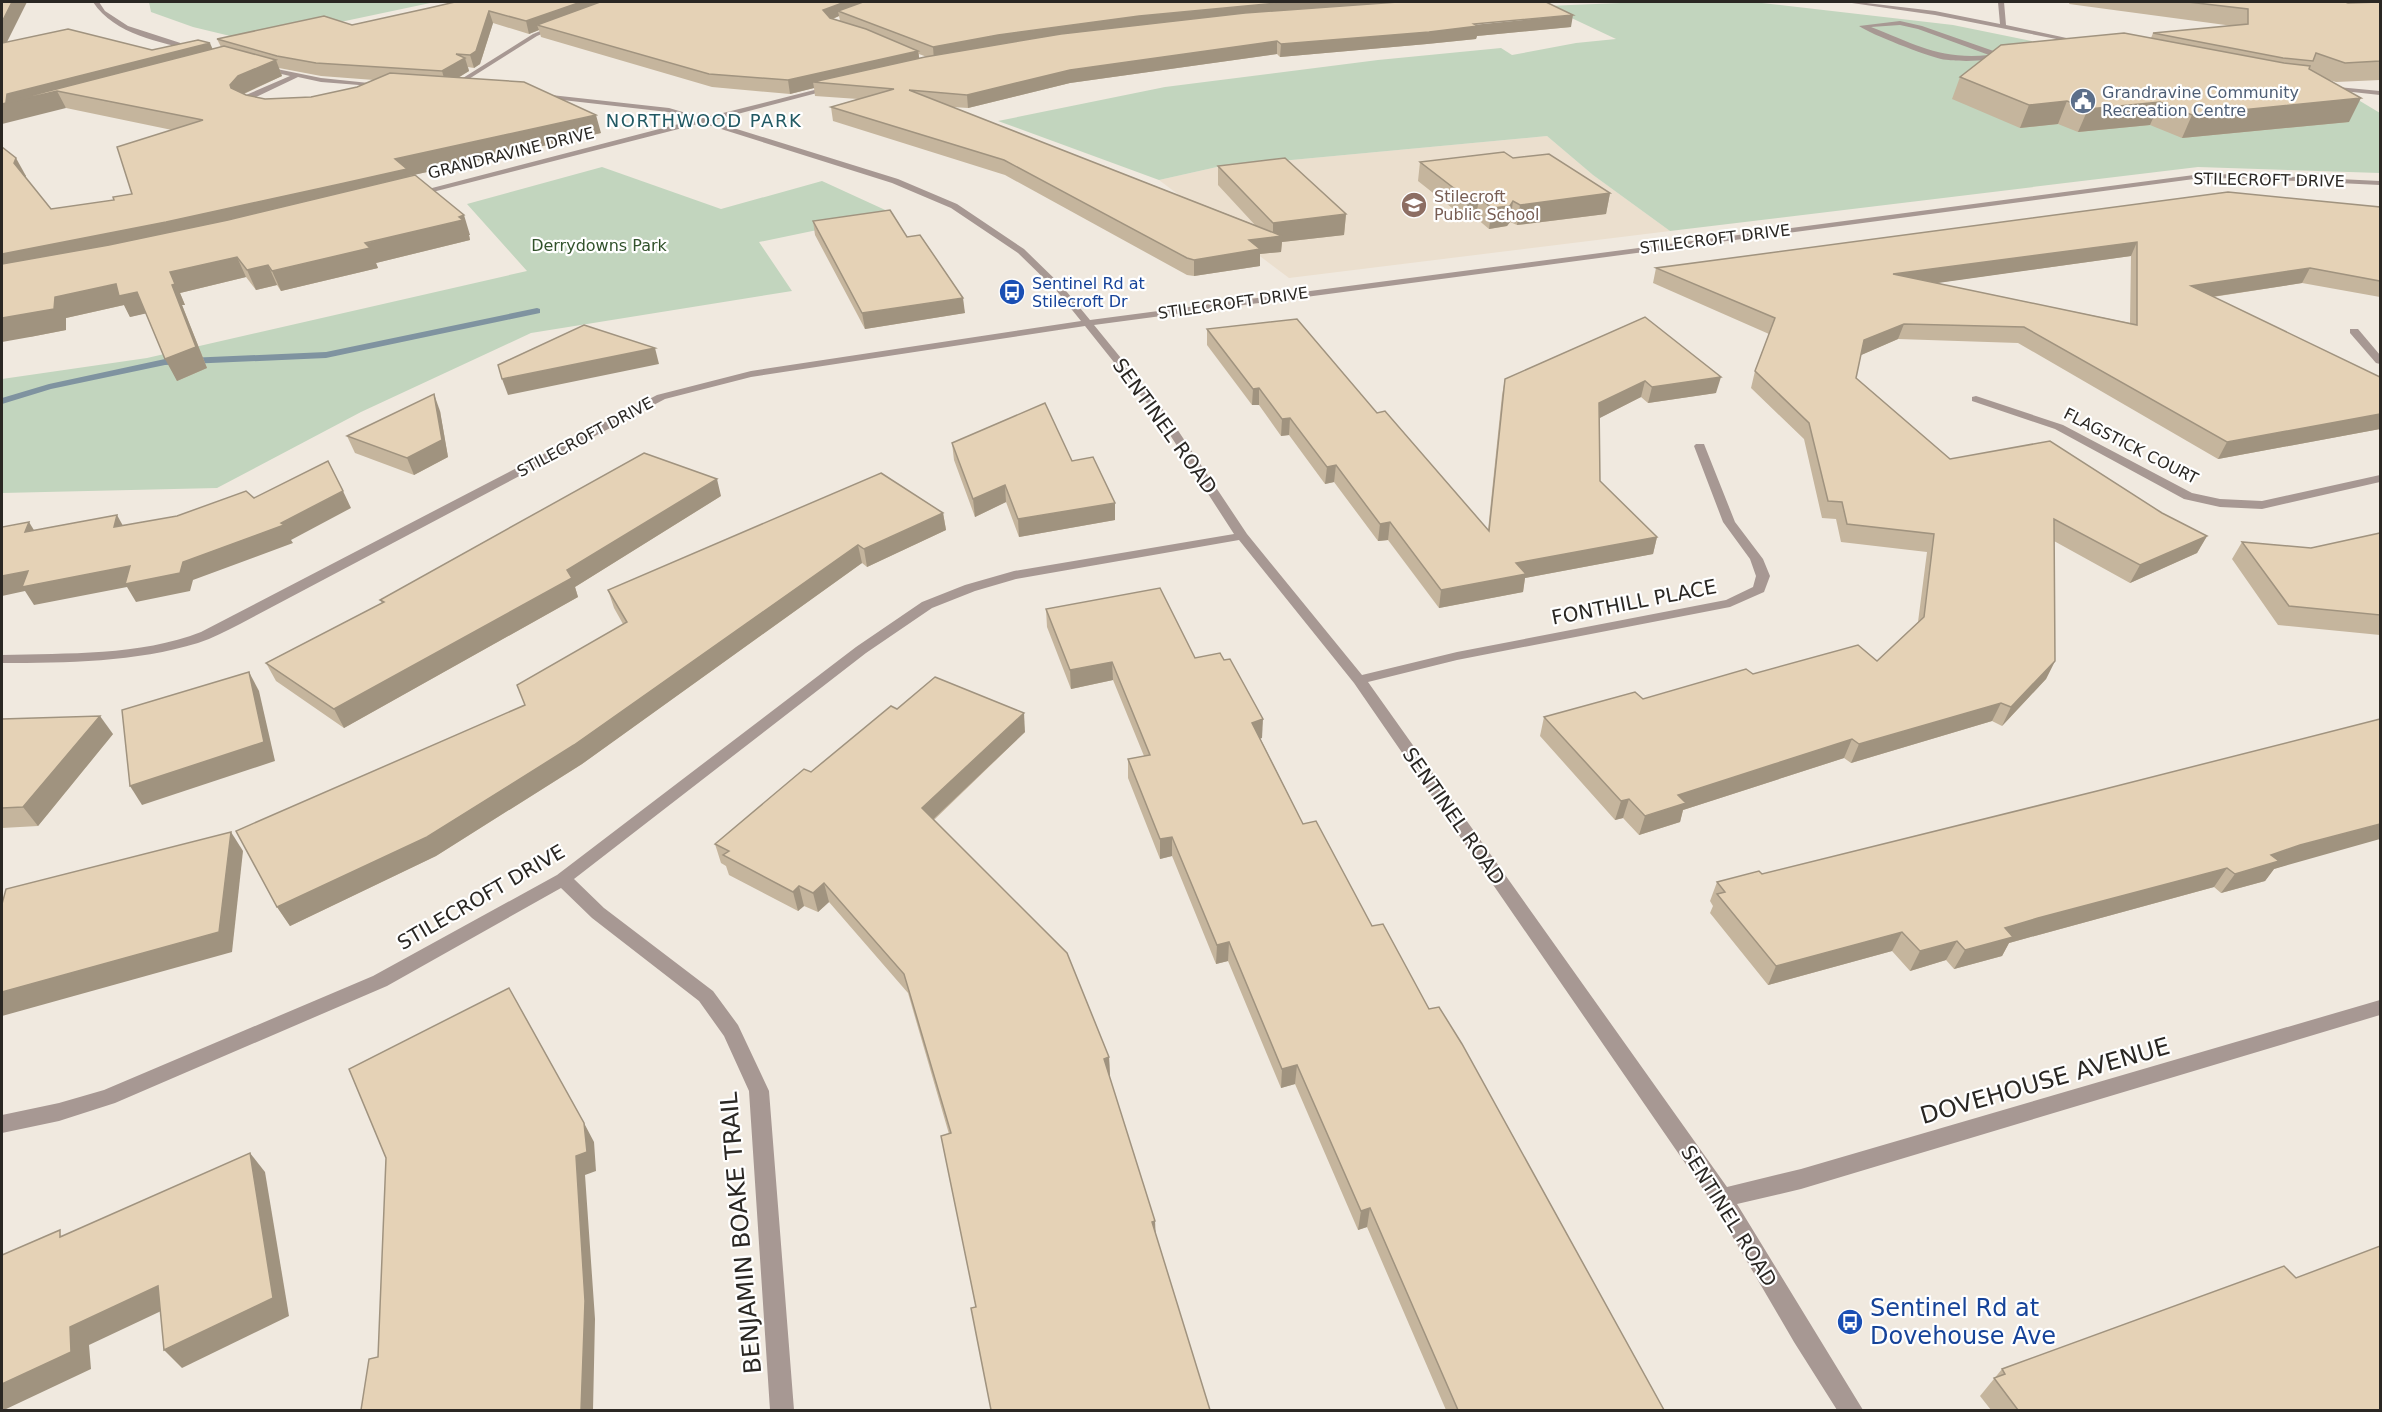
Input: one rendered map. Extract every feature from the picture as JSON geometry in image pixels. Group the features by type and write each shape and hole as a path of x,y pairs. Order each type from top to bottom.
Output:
{"street":[{"path":"96,2 110,18 134,30 201,51"},
{"path":"1848,2 1935,14 2089,45 2069,49"},
{"path":"2001,2 2003,27"},
{"path":"448,89 535,36 563,24"},
{"path":"1999,56 1920,27 1900,24 1862,26 1942,57 1967,59 1999,56 2009,55"},
{"path":"256,66 295,76 392,86 376,94"},
{"path":"261,110 249,108 243,103 249,97 295,76"},
{"name":"GRANDRAVINE DRIVE","path":"399,197 838,86"},
{"path":"2315,86 2368,93 2378,97"},
{"path":"437,89 460,90"},
{"name":"SENTINEL ROAD","path":"526,94 669,110 876,174 954,206 1021,251 1059,288 1165,419 1242,536 1359,680 1722,1198 1802,1334 1851,1410"},
{"name":"STILECROFT DRIVE","path":"2,659 83,656 157,648 191,640 235,621 661,397 751,374 1088,323 2194,177 2237,176 2380,183"},
{"path":"2354,331 2380,361"},
{"name":"FLAGSTICK COURT","path":"1976,399 2060,427 2188,496 2220,503 2262,505 2380,479"},
{"name":"FONTHILL PLACE","path":"1359,680 1457,656 1730,603 1758,589 1763,576 1756,559 1729,522 1700,446"},
{"name":"STILECROFT DRIVE","path":"2,1124 59,1112 108,1097 380,981 563,879 861,650 927,605 970,588 1014,575 1242,536"},
{"name":"BENJAMIN BOAKE TRAIL","path":"563,879 598,913 706,996 732,1031 756,1083 759,1091 765,1151 782,1410"},
{"name":"DOVEHOUSE AVENUE","path":"1722,1198 1802,1179 2380,1008"}],"shaded area":[{"name":"Stilecroft Public School","path":"1547,136 1593,175 1670,231 1289,278 1159,180 1217,167"}],"green space":[{"path":"149,2 435,2 251,41 193,27 151,12"},
{"path":"1645,2 1762,3 1953,25 2249,85 2355,98 2380,113 2380,173 2198,167 1670,231 1593,175 1547,136 1217,167 1159,180 998,121 1165,87 1378,60 1501,48 1512,55 1576,43 1616,39 1546,6"},
{"name":"Derrydowns Park","path":"602,167 721,209 822,181 894,214 759,242 792,291 531,333 361,412 217,488 2,493 2,379 147,358 527,271 467,204"}],"building":[{"path":"2,2 12,2 2,22"},
{"path":"455,2 581,2 526,21 489,11 476,51 470,55 456,54 465,58 442,71 316,63 277,56 217,39 324,16 352,25"},
{"path":"600,2 845,2 823,10 830,18 866,29 918,51 788,80 709,74 537,25"},
{"path":"863,2 1287,2 1139,16 998,35 933,47 838,11"},
{"path":"1398,2 1546,2 1573,15 1474,24 1478,26 1429,32 1281,44 1277,41 1070,70 967,95 909,90 1282,236 1249,240 1260,249 1194,260 1004,160 831,107 894,89 813,82 925,57 1061,34 1245,13"},
{"path":"2188,2 2380,2 2380,61 2345,63 2316,53 2313,61 2283,58 2153,33 2248,24 2248,9"},
{"path":"68,29 152,50 198,40 210,43 7,94 6,102 224,46 276,60 238,76 230,85 231,88 246,95 265,99 311,97 357,87 390,73 524,82 596,115 395,159 407,169 166,222 2,254 2,147 16,158 14,163 51,209 114,200 113,197 132,194 117,147 203,120 57,91 2,104 2,43"},
{"path":"2124,33 2310,66 2309,69 2361,98 2192,115 2160,102 2088,109 2067,101 2029,105 1960,77 2001,45"},
{"path":"1504,152 1513,158 1549,154 1610,193 1520,205 1513,201 1510,206 1492,208 1479,198 1468,199 1420,162"},
{"path":"1285,158 1346,214 1273,223 1218,166"},
{"path":"415,175 464,215 459,217 463,220 365,243 370,248 272,271 268,265 247,270 237,257 170,272 175,284 172,285 196,347 165,359 137,292 119,296 116,284 55,297 54,309 2,318 2,264 228,220"},
{"path":"2228,192 2380,207 2380,281 2310,268 2191,286 2380,377 2380,414 2227,442 2024,327 1904,324 1864,340 1856,378 1950,459 2050,441 2162,513 2207,536 2140,565 2054,519 2055,661 2011,707 2001,703 1859,744 1852,739 1678,795 1686,803 1645,816 1629,799 1621,801 1544,717 1635,692 1643,699 1746,669 1753,674 1858,645 1877,661 1924,617 1934,534 1847,524 1842,502 1828,501 1809,423 1755,371 1775,318 1656,268","holes":["2137,242 2137,325 1893,274"]},
{"path":"890,210 907,237 920,235 963,298 862,313 813,221"},
{"path":"1645,317 1721,377 1652,387 1645,381 1599,403 1600,481 1657,537 1516,563 1526,574 1441,590 1390,522 1380,524 1336,465 1327,467 1290,418 1282,419 1259,388 1253,389 1207,329 1297,319 1377,413 1385,411 1489,531 1505,379"},
{"path":"584,325 655,348 502,379 498,365"},
{"path":"434,394 442,440 407,458 347,436"},
{"path":"1045,403 1072,461 1093,457 1115,503 1018,519 1005,485 973,499 952,443"},
{"path":"644,453 717,479 567,570 572,578 334,709 266,663 384,602 380,600"},
{"path":"328,461 343,491 281,523 284,525 183,562 180,573 125,584 130,566 22,587 28,571 2,576 2,527 29,522 25,532 117,515 114,527 177,516 246,491 254,498"},
{"path":"881,473 943,513 864,549 858,545 574,745 427,837 277,907 236,831 525,705 517,685 627,622 608,590"},
{"path":"2380,533 2380,615 2289,606 2242,542 2311,548"},
{"path":"1160,588 1195,658 1220,653 1224,660 1230,659 1263,719 1252,723 1303,824 1316,821 1372,926 1383,924 1429,1009 1439,1007 1462,1044 1664,1410 1458,1410 1370,1208 1361,1211 1297,1065 1282,1069 1229,942 1217,945 1172,837 1160,839 1128,759 1150,755 1112,662 1070,670 1046,609"},
{"path":"249,672 264,742 130,786 122,710"},
{"path":"935,677 1024,713 922,808 1067,953 1109,1057 1104,1059 1155,1221 1152,1222 1210,1410 991,1410 971,1308 976,1307 941,1136 951,1133 904,974 824,883 813,893 799,886 793,892 723,855 729,851 715,844 804,769 811,772 891,706 897,709"},
{"path":"100,716 23,807 2,808 2,719"},
{"path":"2380,719 2380,824 2271,855 2279,861 2235,874 2227,868 2005,928 2013,937 1965,950 1957,941 1920,951 1902,932 1776,966 1717,894 1725,892 1717,882 1759,871 1762,874"},
{"path":"231,832 219,932 2,992 2,904 6,889"},
{"path":"509,988 584,1123 587,1152 576,1156 585,1301 581,1410 361,1410 369,1359 378,1357 386,1158 349,1069"},
{"path":"250,1153 273,1298 164,1350 158,1286 70,1327 71,1352 2,1384 2,1255 60,1230 60,1237"},
{"path":"2380,1246 2380,1410 2018,1410 1994,1378 2005,1374 2002,1369 2284,1266 2296,1278"}],"waterway":[{"path":"2,401 49,387 165,362 326,355 537,311"}],"place":[{"name":"Grandravine Community Recreation Centre","path":"2083,101"},
{"name":"Stilecroft Public School","path":"1414,205"},
{"name":"Sentinel Rd at Stilecroft Dr","path":"1012,292"},
{"name":"Sentinel Rd at Dovehouse Ave","path":"1850,1322"}],"district":[{"name":"NORTHWOOD PARK","path":"704,120"}]}
